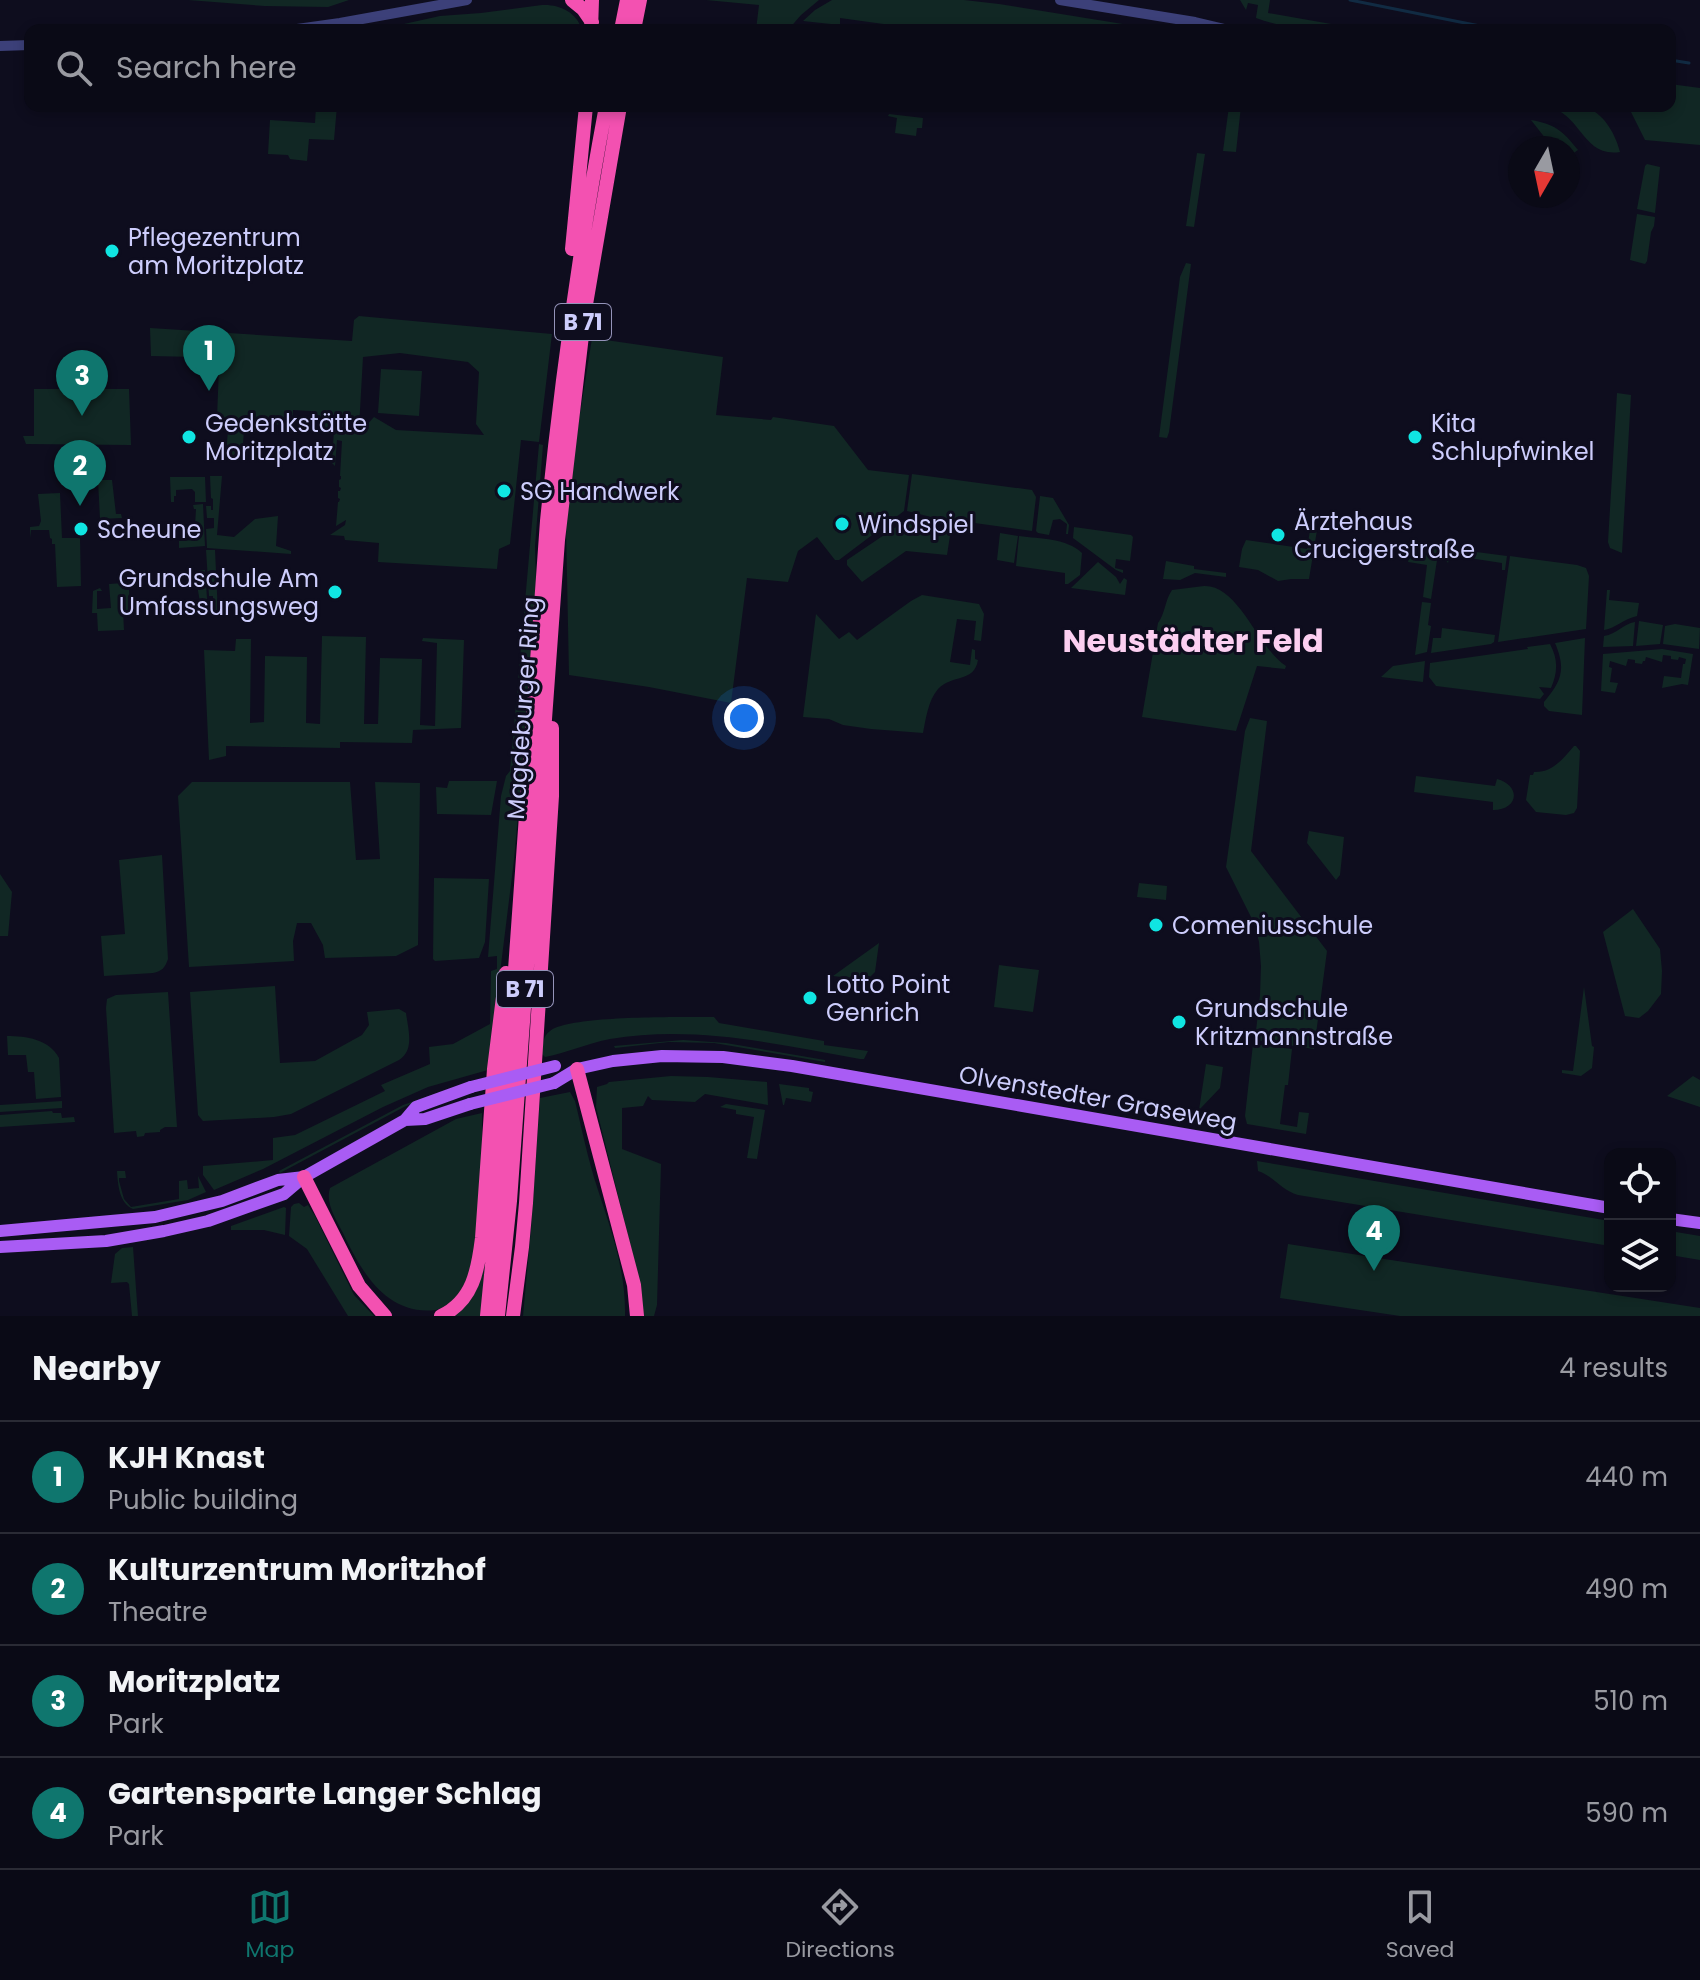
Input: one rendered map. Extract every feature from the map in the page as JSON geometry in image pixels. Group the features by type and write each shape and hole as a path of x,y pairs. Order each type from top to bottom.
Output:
{"highway":[{"path":"572,0 587,14 591,24"},
{"path":"592,0 592,24"},
{"path":"622,24 627,0"},
{"path":"635,24 640,0"},
{"path":"564,370 559,354 585,112"},
{"name":"Magdeburger Ring","path":"487,1316 500,1180 547,521 580,254 605,112"},
{"name":"Magdeburger Ring","path":"498,1316 510,1201 558,540 576,372 619,112"},
{"path":"516,1316 520,1302 516,1289 526,1203 552,796 555,672 548,662"},
{"path":"441,1316 466,1297 478,1264 499,1020 507,964 516,956"},
{"path":"577,1069 636,1294 637,1316"},
{"path":"304,1177 365,1295 382,1313 396,1316"},
{"path":"630,1316 631,1276"}],"main road":[{"name":"Olvenstedter Graseweg","path":"577,1069 613,1061 662,1056 735,1058 1604,1207"},
{"path":"0,1247 106,1241 208,1221 284,1194 304,1177 405,1120 416,1107 471,1087 555,1066 577,1069"},
{"path":"405,1120 425,1119 554,1083 577,1069"},
{"path":"0,1231 155,1217 222,1201 278,1180 304,1177"},
{"path":"1676,1220 1700,1223"}],"street":[{"path":"333,24 467,0"},
{"path":"1060,0 1208,24"},
{"path":"0,46 24,45"}],"green space":[{"path":"188,0 349,0 328,7"},
{"path":"706,0 819,0 793,24 757,24 759,5"},
{"path":"832,0 964,0 1123,24 884,24 840,18 840,24 803,21"},
{"path":"1240,0 1270,0 1268,13 1331,24 1276,24 1256,18 1258,5 1248,3 1246,10"},
{"path":"555,6 566,10 580,24 404,24 440,16"},
{"path":"1676,85 1700,88 1700,145 1645,140 1631,112 1676,112"},
{"path":"316,112 336,112 334,140 309,139 307,161 290,159 288,155 268,154 270,120 315,123"},
{"path":"1228,112 1240,112 1236,152 1223,151"},
{"path":"1561,112 1595,112 1611,129 1620,152 1597,148"},
{"path":"889,114 923,118 922,128 917,128 916,136 895,133 897,118"},
{"path":"1531,120 1558,129 1566,136 1544,136"},
{"path":"1197,153 1205,154 1194,227 1186,226"},
{"path":"1647,164 1660,167 1655,213 1637,209"},
{"path":"1637,214 1655,217 1645,264 1630,260"},
{"path":"1186,263 1191,264 1169,432 1167,438 1159,437 1180,277"},
{"path":"359,316 552,334 539,442 521,440 510,544 499,549 497,569 378,562 379,543 345,540 344,536 330,535 345,525 346,520 336,526 342,441 337,440 335,466 332,463 334,429 297,426 298,423 311,423 311,411 293,410 292,426 217,419 219,365 196,363 196,357 151,356 150,328 352,341 354,320","holes":["400,353 468,362 479,372 476,424 484,435 396,430 374,417 364,428 359,428 363,357"]},
{"path":"592,338 723,357 716,415 771,420 773,417 834,426 868,470 909,475 904,511 839,560 835,560 817,537 798,551 788,582 747,578 731,703 569,675 566,526"},
{"path":"381,369 422,371 419,416 378,413"},
{"path":"34,389 129,389 131,445 26,444 23,436 34,436"},
{"path":"1617,393 1631,395 1622,553 1610,548 1608,542"},
{"path":"228,430 244,431 242,456 226,455"},
{"path":"539,444 543,445 535,546 536,583 523,759 488,1070 428,1087 214,1190 203,1175 203,1166 273,1160 273,1138 295,1135 385,1091 381,1085 430,1064 429,1047 453,1044 490,1024 491,971 497,969 497,956 488,957 501,796 510,771"},
{"path":"912,474 1032,490 1036,497 1032,531 907,511"},
{"path":"210,476 222,476 217,535 234,537 255,519 278,516 276,546 291,551 291,554 207,548 206,529 214,528 214,518 207,518 206,506 211,506 213,510"},
{"path":"170,477 205,477 206,502 195,502 192,489 176,490 174,502 171,502"},
{"path":"98,480 112,480 116,514 121,514 122,518 100,519"},
{"path":"60,493 62,538 80,538 81,586 57,587 55,544 52,544 49,530 31,530 30,538 30,527 39,526 41,521 38,494"},
{"path":"1040,496 1053,498 1069,525 1068,534 1067,524 1060,519 1053,520 1049,535 1036,531"},
{"path":"203,504 205,546 179,548 179,541 195,540 196,509 193,505"},
{"path":"902,523 951,529 947,555 906,551 862,582 847,565 847,560"},
{"path":"1074,527 1131,535 1130,561 1116,559 1115,568 1123,570 1123,573 1116,570 1073,538"},
{"path":"1310,530 1317,530 1309,579 1278,581 1258,570 1239,567 1246,540 1307,549"},
{"path":"1000,533 1018,536 1014,563 997,560"},
{"path":"1019,536 1053,540 1076,548 1082,553 1080,575 1065,584 1065,573 1016,566"},
{"path":"1415,544 1415,557 1423,557 1425,545 1439,547 1431,599 1423,597 1427,565 1408,562"},
{"path":"1446,548 1507,556 1505,570 1502,570 1502,563 1450,555 1448,563 1445,559"},
{"path":"206,550 215,550 218,614 210,614 213,596 209,596"},
{"path":"1510,556 1586,568 1589,576 1586,629 1498,642"},
{"path":"1166,561 1226,573 1226,577 1195,573 1180,580 1163,579"},
{"path":"1098,562 1120,584 1124,578 1127,580 1125,595 1071,588"},
{"path":"197,570 205,570 208,613 177,610 177,605 199,606"},
{"path":"124,583 122,589 129,589 130,610 123,611 124,630 98,631 97,613 92,613 93,591 100,588 102,591 97,591 97,609 111,608 109,584"},
{"path":"1204,586 1228,595 1286,666 1285,669 1257,666 1236,731 1142,717 1158,623 1170,594 1172,590"},
{"path":"1607,590 1610,590 1609,600 1639,603 1637,616 1604,630"},
{"path":"922,595 979,604 984,614 981,641 974,640 976,621 957,619 950,662 970,665 972,649 978,660 976,667 967,675 938,689 930,704 923,733 871,729 843,725 829,719 803,717 816,614 839,639 849,632 857,640"},
{"path":"1422,602 1431,603 1428,625 1431,626 1427,652 1415,655"},
{"path":"1639,621 1663,625 1660,644 1636,646"},
{"path":"1635,622 1633,646 1603,647 1604,636"},
{"path":"1675,624 1700,628 1699,649 1663,644 1665,626"},
{"path":"1442,628 1495,635 1494,642 1431,653 1433,638 1441,638"},
{"path":"322,636 366,637 364,724 378,724 380,658 422,659 420,725 435,726 437,643 422,641 423,638 464,640 461,728 413,730 412,743 340,742 340,748 226,746 226,756 209,760 204,650 235,651 236,639 251,639 250,723 264,722 265,656 307,657 306,723 320,724"},
{"path":"1585,638 1582,715 1549,711 1544,702 1555,688 1561,668 1555,643"},
{"path":"1550,644 1556,660 1555,676 1551,688 1539,687 1544,694 1540,699 1436,686 1429,677 1430,663"},
{"path":"1662,649 1693,654 1688,685 1662,688 1664,676 1681,678 1686,659 1671,659 1671,656 1663,655 1662,662 1646,657 1642,664 1628,659 1626,666 1610,661 1610,682 1618,683 1615,693 1601,691 1603,654"},
{"path":"1425,661 1423,682 1381,677 1393,666"},
{"path":"1250,718 1267,721 1251,851 1327,951 1314,1049 1255,1040 1260,995 1259,942 1255,925 1226,867 1245,731"},
{"path":"1574,746 1580,751 1577,808 1574,813 1566,815 1536,812 1526,800 1530,775 1552,768"},
{"path":"1416,776 1495,786 1497,779 1510,787 1514,797 1508,806 1493,810 1493,802 1414,792"},
{"path":"449,781 497,781 491,815 437,814 436,787 447,788"},
{"path":"192,782 350,782 356,860 380,859 375,782 420,783 418,945 396,956 325,958 323,945 311,923 297,923 293,941 294,961 189,967 178,796"},
{"path":"1309,831 1344,837 1340,875 1336,880 1307,843"},
{"path":"162,855 166,965 153,973 104,976 101,936 125,934 119,860"},
{"path":"0,874 12,892 8,936 0,936"},
{"path":"434,878 489,879 485,942 479,958 433,959"},
{"path":"1139,883 1167,886 1166,900 1137,897"},
{"path":"1633,909 1660,949 1662,971 1661,994 1639,1018 1625,1016 1603,932"},
{"path":"879,943 875,972 867,980 833,976"},
{"path":"999,965 1039,970 1033,1012 994,1007"},
{"path":"275,986 280,1063 315,1061 362,1035 369,1025 367,1012 399,1009 406,1013 407,1051 399,1060 291,1114 203,1121 198,1115 190,992"},
{"path":"1584,987 1594,1047 1592,1068 1581,1076 1562,1073 1562,1070 1573,1071"},
{"path":"168,992 177,1127 165,1127 160,1132 137,1137 136,1131 114,1133 107,999 116,995"},
{"path":"714,1017 719,1023 868,1051 864,1059 860,1059 736,1038 673,1034 610,1039 545,1057 542,1054 543,1041 550,1031 579,1022"},
{"path":"7,1036 36,1040 55,1052 59,1058 61,1097 36,1099 34,1072 28,1072 26,1055 8,1055"},
{"path":"683,1040 726,1043 825,1062 714,1043 614,1046"},
{"path":"1253,1044 1292,1049 1280,1124 1297,1127 1299,1112 1309,1113 1306,1134 1247,1124 1245,1116"},
{"path":"1206,1064 1223,1067 1220,1088 1199,1110"},
{"path":"671,1076 767,1082 768,1105 705,1094 695,1102 652,1100 648,1096 643,1106 622,1108 622,1149 661,1164 657,1305 654,1316 641,1316 637,1272 596,1107 597,1087 609,1082"},
{"path":"1693,1076 1700,1080 1700,1107 1667,1096"},
{"path":"779,1084 809,1088 813,1092 811,1102 786,1098 783,1105"},
{"path":"440,1092 404,1107 279,1171 403,1105"},
{"path":"570,1092 617,1250 625,1316 523,1316 540,1098"},
{"path":"62,1101 62,1108 0,1112 0,1105"},
{"path":"726,1104 765,1110 757,1159 747,1158 754,1117 720,1107"},
{"path":"61,1113 62,1118 74,1117 75,1122 0,1127 0,1115"},
{"path":"482,1113 480,1208 468,1283 456,1298 436,1310 402,1306 389,1298 366,1275 332,1211 330,1188 456,1119"},
{"path":"1257,1161 1604,1220 1604,1245 1298,1195 1258,1171"},
{"path":"117,1171 125,1171 126,1178 119,1178 119,1181 124,1199 131,1207 179,1199 179,1181 187,1180 188,1189 199,1188 198,1176 206,1192 188,1200 133,1209 128,1206 122,1198"},
{"path":"299,1203 304,1207 308,1205 354,1295 374,1316 348,1316 307,1249 289,1236 291,1207"},
{"path":"284,1207 285,1235 264,1230 231,1230 231,1226"},
{"path":"1676,1232 1700,1236 1700,1260 1676,1256"},
{"path":"1288,1244 1700,1308 1700,1316 1400,1316 1280,1298"},
{"path":"133,1247 138,1316 132,1316 129,1284 111,1283 115,1254 122,1248"},
{"path":"485,1263 482,1316 452,1316 474,1292"}],"waterway":[{"path":"1350,0 1470,24"},
{"path":"1676,61 1689,63"}],"place":[{"name":"Pflegezentrum am Moritzplatz","path":"112,251"},
{"name":"KJH Knast","path":"209,391"},
{"name":"Moritzplatz","path":"82,416"},
{"name":"Gedenkstätte Moritzplatz","path":"189,437"},
{"name":"Kita Schlupfwinkel","path":"1415,437"},
{"name":"SG Handwerk","path":"504,491"},
{"name":"Kulturzentrum Moritzhof","path":"80,506"},
{"name":"Windspiel","path":"842,524"},
{"name":"Scheune","path":"81,529"},
{"name":"Ärztehaus Crucigerstraße","path":"1278,535"},
{"name":"Grundschule Am Umfassungsweg","path":"335,592"},
{"name":"Comeniusschule","path":"1156,925"},
{"name":"Lotto Point Genrich","path":"810,998"},
{"name":"Grundschule Kritzmannstraße","path":"1179,1022"},
{"name":"Gartensparte Langer Schlag","path":"1374,1271"}],"district":[{"name":"Neustädter Feld","path":"1193,640"}]}
